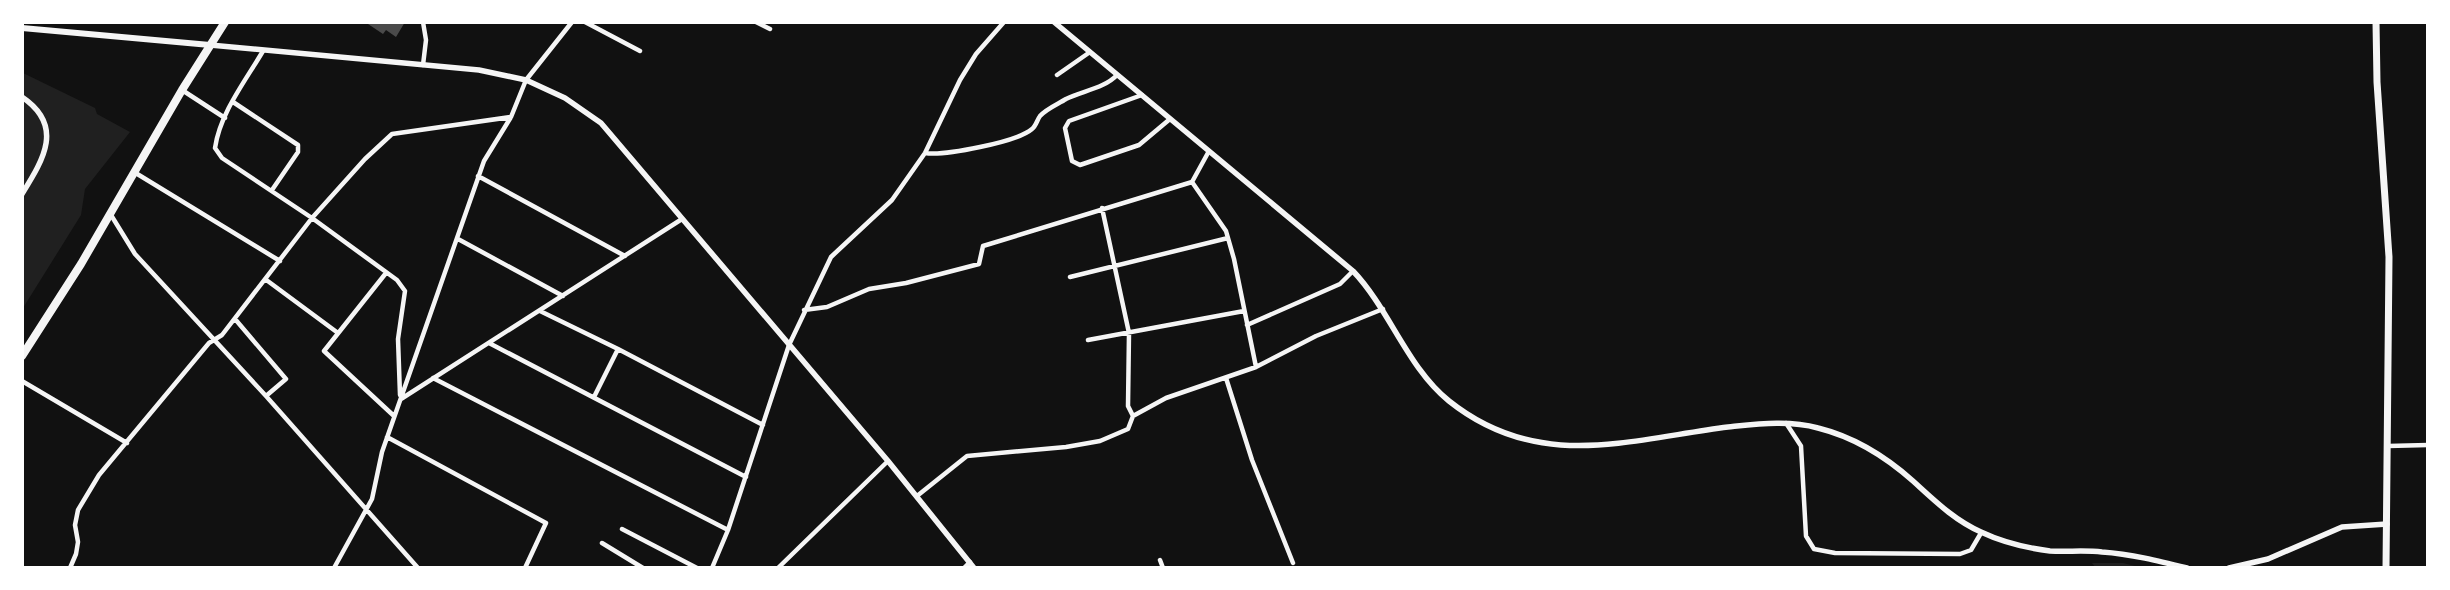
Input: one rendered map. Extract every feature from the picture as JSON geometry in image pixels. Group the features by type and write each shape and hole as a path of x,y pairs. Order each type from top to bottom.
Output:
{"highway":[{"path":"22,356 111,215 182,90 225,22"}],"main road":[{"path":"2376,22 2377,82 2389,257 2386,568"},
{"path":"22,28 210,45"}],"street":[{"path":"423,22 426,40 423,66"},
{"path":"334,568 372,499 387,437 484,161 511,117 526,80 572,22"},
{"path":"585,22 640,51"},
{"path":"756,22 770,29"},
{"path":"712,568 728,530 789,345 804,310 831,257 892,200 925,153 960,80 976,54 1004,22"},
{"path":"1054,22 1353,271 1383,309 1429,382 1449,401 1489,426 1540,444 1590,446 1756,424 1786,423 1831,431 1866,446 1891,463 1957,519 1981,532 2032,548 2123,554 2187,568"},
{"path":"210,45 479,70 526,80 565,98 601,123 888,461 972,565 964,568"},
{"path":"263,51 225,118 216,137 215,148 222,158 312,218 397,280 405,290 398,338 400,399"},
{"path":"1057,75 1090,52"},
{"path":"925,153 935,155 988,145 1026,133 1034,128 1040,116 1053,106 1082,91 1110,83 1118,75"},
{"path":"182,90 225,118"},
{"path":"1142,95 1069,121 1065,128 1072,161 1080,165 1138,145 1170,119"},
{"path":"22,97 42,114 47,136 41,163 22,194"},
{"path":"234,102 298,145 298,152 272,190"},
{"path":"70,568 76,554 78,542 75,525 78,510 99,476 209,343 222,335 312,218 366,159 392,134 511,117"},
{"path":"804,310 827,307 869,288 906,283 979,264 984,246 1102,208 1192,182 1209,151"},
{"path":"134,172 280,261"},
{"path":"478,176 625,256"},
{"path":"1192,182 1226,232 1256,367"},
{"path":"1102,208 1129,333 1128,406 1133,416"},
{"path":"111,215 135,254 266,396 418,568"},
{"path":"400,399 682,219"},
{"path":"1070,277 1228,238"},
{"path":"458,239 563,296"},
{"path":"1247,325 1340,284 1353,271"},
{"path":"386,273 324,350 394,416"},
{"path":"265,279 338,333"},
{"path":"917,496 967,456 1066,447 1100,441 1128,430 1133,416 1166,398 1256,367 1316,336 1383,309"},
{"path":"540,311 618,349 763,425"},
{"path":"1088,340 1244,311"},
{"path":"235,318 286,378 266,396"},
{"path":"489,343 746,477"},
{"path":"594,397 618,349"},
{"path":"433,378 728,530"},
{"path":"1226,378 1252,460 1293,563"},
{"path":"22,381 127,442"},
{"path":"1786,423 1801,446 1806,536 1814,549 1835,553 1960,554 1971,550 1981,532"},
{"path":"387,437 546,523 525,568"},
{"path":"2388,446 2428,445"},
{"path":"778,568 888,461"},
{"path":"2230,568 2268,559 2342,527 2386,524"},
{"path":"622,529 698,568"},
{"path":"602,543 642,568"},
{"path":"1160,560 1163,568"}],"shaded area":[{"path":"23,73 95,108 97,114 130,132 85,189 81,215 23,308"},
{"path":"2092,563 2123,563 2139,567 2095,567"}],"building":[{"path":"365,22 405,22 396,37 386,30 383,34"}]}
